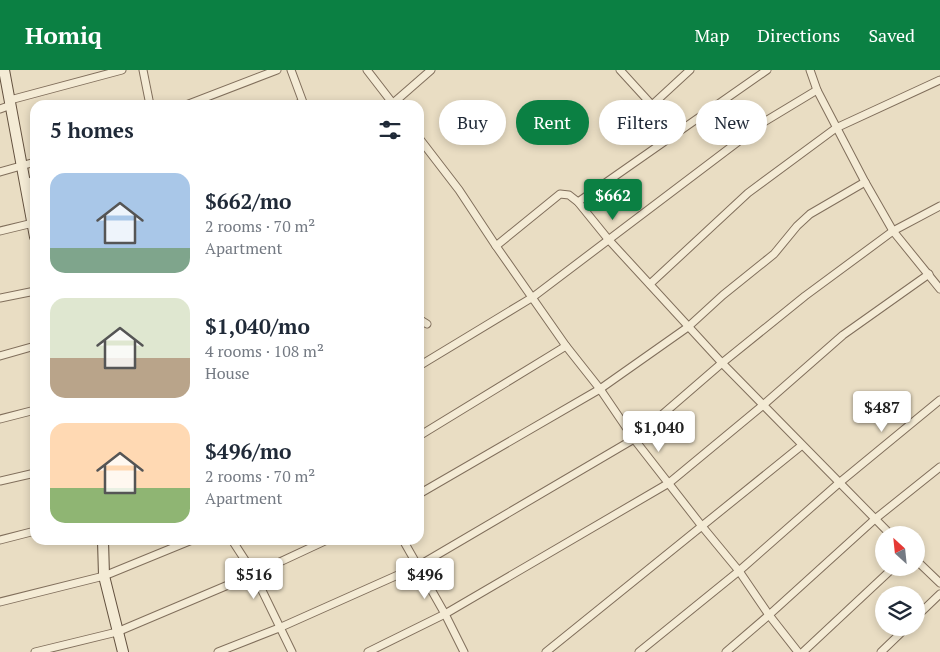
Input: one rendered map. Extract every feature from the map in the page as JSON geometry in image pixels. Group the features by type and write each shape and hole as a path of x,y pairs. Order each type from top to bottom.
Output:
{"street":[{"path":"4,70 23,166 30,182"},
{"path":"0,109 11,102 122,70"},
{"path":"142,70 149,100"},
{"path":"199,100 276,70"},
{"path":"291,70 300,100"},
{"path":"367,70 388,100"},
{"path":"398,100 431,70"},
{"path":"620,70 652,106 690,70"},
{"path":"578,202 767,70"},
{"path":"810,70 816,90 893,231 939,285"},
{"path":"650,284 748,193 836,128 940,80"},
{"path":"424,363 533,297 764,122 816,90"},
{"path":"424,148 459,190 566,346 600,389 634,439 739,571 769,615 798,652"},
{"path":"0,172 30,164"},
{"path":"424,491 600,389 688,327 723,295 774,254 802,220 865,182"},
{"path":"496,246 560,194 569,195 578,202 608,239 762,406 882,526"},
{"path":"218,652 279,628 418,566 634,439 722,363 805,296 893,231 940,206"},
{"path":"0,231 30,224"},
{"path":"368,652 445,614 669,483 762,406 843,335 929,274"},
{"path":"0,298 30,292"},
{"path":"424,433 566,346"},
{"path":"0,356 30,347"},
{"path":"639,652 739,571 839,483 940,400"},
{"path":"0,418 30,411"},
{"path":"546,652 801,446"},
{"path":"726,652 875,519 940,467"},
{"path":"0,481 30,474"},
{"path":"0,540 30,532"},
{"path":"103,545 104,576 123,652"},
{"path":"0,602 104,576 180,545"},
{"path":"235,545 254,574 292,652"},
{"path":"35,652 118,632 254,574 316,545"},
{"path":"406,545 464,652"},
{"path":"925,569 940,583"},
{"path":"803,652 885,576"},
{"path":"925,609 940,594"},
{"path":"881,652 898,636"}]}
